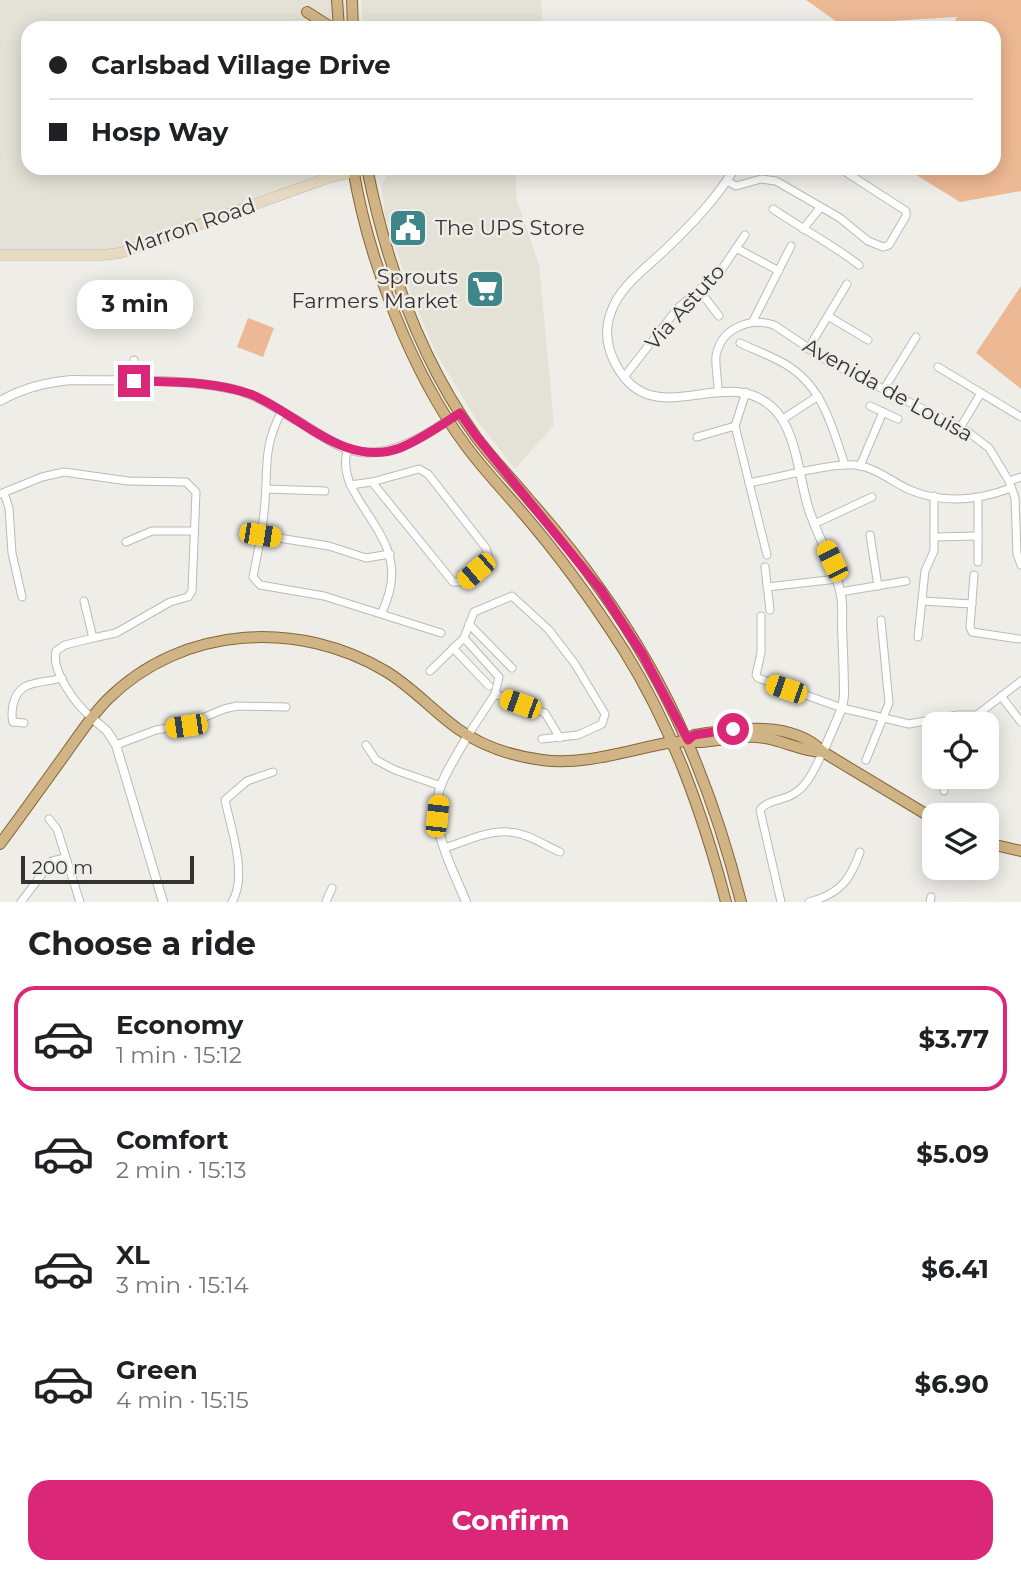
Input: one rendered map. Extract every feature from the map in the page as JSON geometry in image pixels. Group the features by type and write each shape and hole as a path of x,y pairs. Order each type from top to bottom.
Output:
{"main road":[{"path":"337,0 338,21"},
{"path":"352,0 354,21"},
{"path":"307,12 321,21"},
{"name":"Marron Road","path":"0,255 120,253 337,175"},
{"path":"354,175 379,273 415,359 466,446 589,598 632,664 673,742 706,831 726,902"},
{"path":"371,175 392,268 428,353 460,413 477,437 601,590 643,655 688,740 712,801 741,902"},
{"path":"0,844 108,699 144,670 176,654 225,639 251,636 283,637 328,645 360,657 403,683 468,735 511,754 557,761 601,757 688,740 694,735 748,727 785,733 815,744 823,752 922,812"},
{"path":"999,846 1021,851"}],"street":[{"path":"731,175 710,203 625,288 614,303 608,322 608,344 617,368 624,377 642,391 655,396 674,399 718,390 746,392 770,404 783,419 814,524 832,561 840,592 844,696 842,708 809,778 796,793 766,803 760,810 781,902"},
{"path":"727,181 736,186 761,180 776,181 840,218 868,241 883,247 889,245 906,216 906,211 848,175"},
{"path":"803,229 820,208"},
{"path":"773,209 832,244 859,265"},
{"name":"Via Astuto","path":"624,377 678,308 720,272 745,235"},
{"path":"718,390 716,355 723,340 738,326 753,321 791,246"},
{"path":"736,248 779,271"},
{"path":"808,349 847,284"},
{"path":"699,290 719,316"},
{"path":"828,316 868,340"},
{"name":"Avenida de Louisa","path":"753,321 774,325 842,370 960,428 989,449 1010,484 1017,514 1021,565"},
{"path":"884,389 916,337"},
{"path":"740,343 787,365 813,387 824,405 845,465"},
{"path":"134,360 134,381"},
{"path":"938,367 1021,417"},
{"path":"0,401 27,388 54,381 185,383 234,389 266,401 348,449 375,452 398,449 460,413"},
{"path":"746,392 735,426 767,555"},
{"path":"960,428 981,393"},
{"path":"783,419 818,396"},
{"path":"870,406 898,419"},
{"path":"282,411 273,427 266,457 266,489 254,581 260,585 324,596 441,633"},
{"path":"860,466 883,412"},
{"path":"697,437 735,426"},
{"path":"348,449 345,474 384,538 390,554 392,583 381,613"},
{"path":"749,483 845,465 860,466 880,473 911,490 954,499 978,498 1021,477"},
{"path":"350,485 419,469 428,474 486,548 489,559 463,582 453,582 372,482"},
{"path":"22,597 12,553 9,508 2,494 42,477 64,472 128,481 186,482 196,492 192,592 188,597 170,602 116,633 65,645 56,651 54,660 69,692 82,710 107,731 116,745 163,902"},
{"path":"266,489 325,491"},
{"path":"918,637 925,571 934,551 934,496"},
{"path":"814,524 872,497"},
{"path":"978,498 978,562"},
{"path":"126,542 152,531 194,531"},
{"path":"260,535 329,546 366,558 390,554"},
{"path":"870,535 878,586"},
{"path":"934,537 978,536"},
{"path":"765,567 770,610"},
{"path":"974,575 970,627 974,634 1020,639"},
{"path":"767,587 837,579"},
{"path":"840,592 906,581"},
{"path":"430,671 464,638 474,612 512,596 549,630 575,664 605,714 602,724 578,735 542,739"},
{"path":"84,601 93,638"},
{"path":"922,601 972,604"},
{"path":"761,616 761,653 756,675 759,679 842,708 909,724 922,723"},
{"path":"866,760 889,703 881,620"},
{"path":"470,624 512,668"},
{"path":"464,638 499,677 495,694 468,735 440,786 437,816 444,848 466,902"},
{"path":"453,648 489,686"},
{"path":"24,723 13,722 11,716 15,694 25,685 62,678"},
{"path":"980,712 1021,681"},
{"path":"495,694 545,713 560,738"},
{"path":"1001,696 1021,722"},
{"path":"116,745 156,730 186,726 237,706 286,707"},
{"path":"366,745 376,760 385,765 440,786"},
{"path":"232,902 238,888 239,872 225,800 247,781 273,772"},
{"path":"49,820 57,829 80,902"},
{"path":"444,848 510,832 561,852"},
{"path":"809,902 827,897 842,886 853,871 860,852"},
{"path":"21,902 52,861 65,858"},
{"path":"326,902 332,888"}],"shaded area":[{"path":"0,0 345,0 346,21 21,21 21,175 340,175 124,252 0,255"},
{"path":"361,0 541,0 542,21 362,21"},
{"path":"806,0 1021,0 1021,191 960,202 916,175 1001,175 1001,21 955,21 957,17 836,21"},
{"path":"515,175 517,201 539,264 554,425 515,469 476,419 436,353 410,291 385,216 381,185 387,176"},
{"path":"1021,286 1021,389 976,353"},
{"path":"248,318 274,328 263,357 237,347"}],"place":[{"name":"The UPS Store","path":"408,228"},
{"name":"Sprouts Farmers Market","path":"485,289"}],"route":[{"path":"134,381 234,389 266,401 341,446 362,452 398,449 460,413 601,590 659,682 688,740 694,735 733,729"}]}
